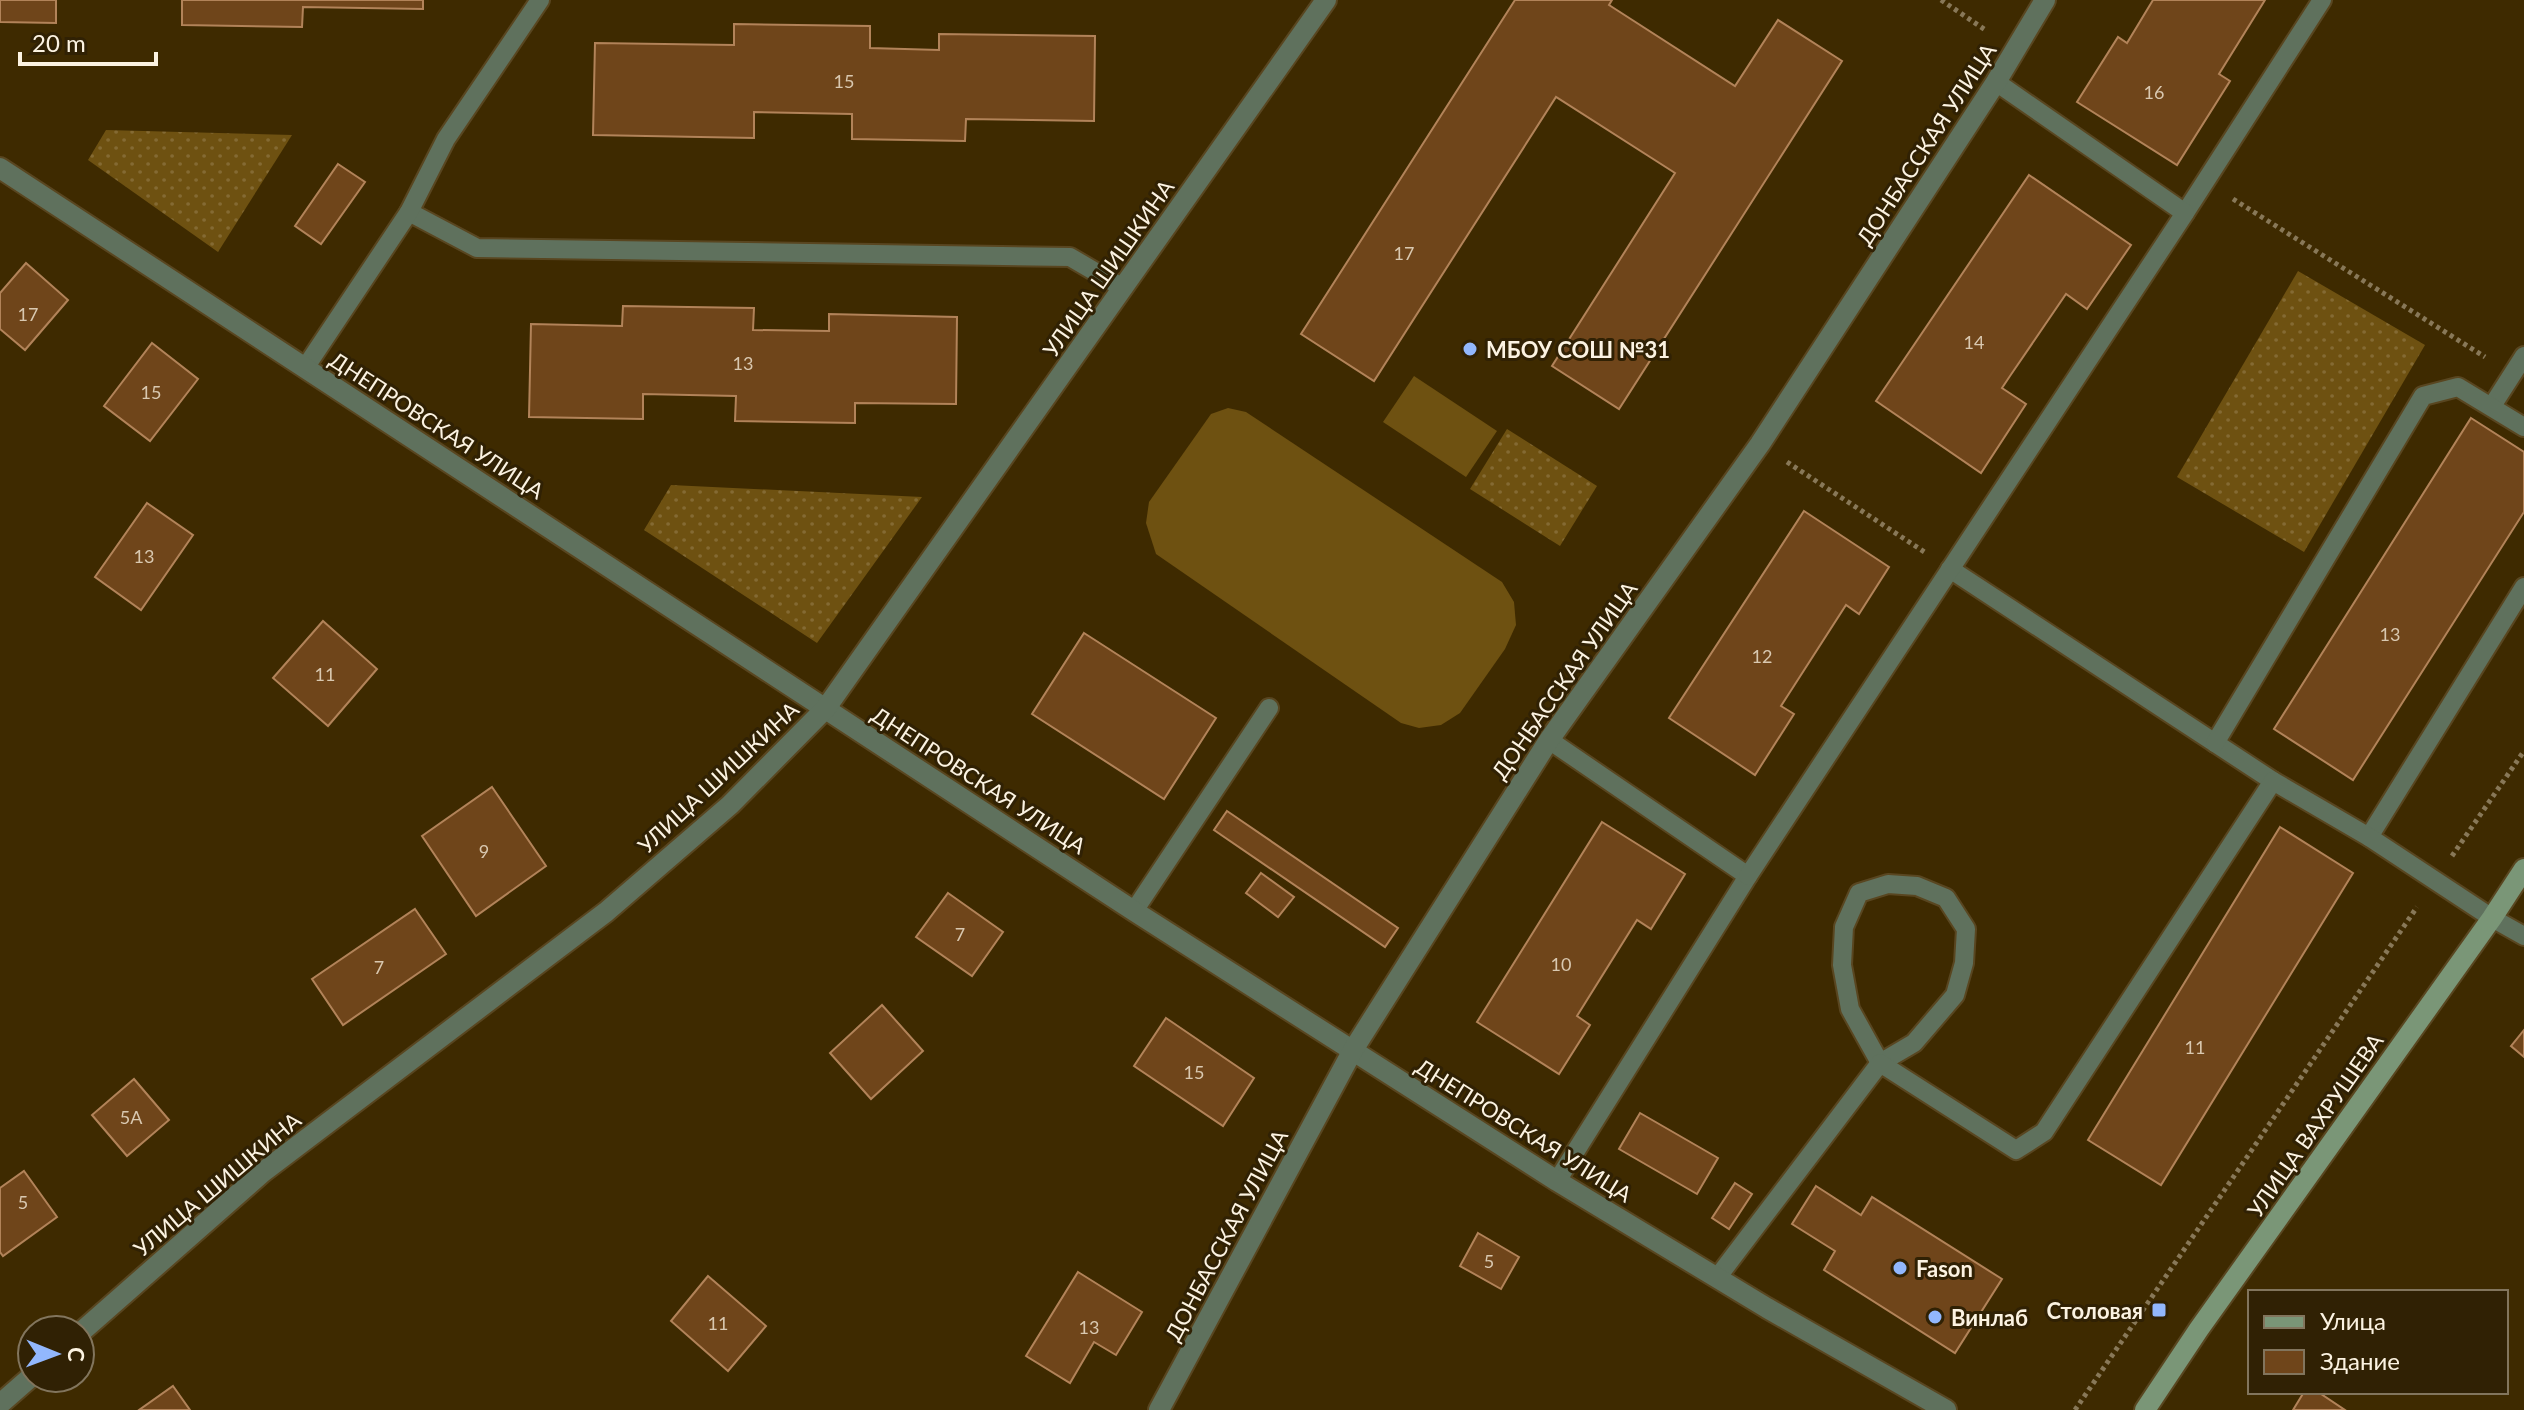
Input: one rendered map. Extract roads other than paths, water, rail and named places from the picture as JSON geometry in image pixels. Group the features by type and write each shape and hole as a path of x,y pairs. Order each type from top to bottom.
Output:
{"main road":[{"name":"УЛИЦА ВАХРУШЕВА","path":"2145,1410 2524,869"}],"street":[{"name":"УЛИЦА ШИШКИНА","path":"96,1319 263,1172 606,912 730,805 826,708 1326,0"},
{"name":"ДОНБАССКАЯ УЛИЦА","path":"1159,1410 1353,1050 1549,740 1760,444 1996,82 2045,0"},
{"name":"ДНЕПРОВСКАЯ УЛИЦА","path":"0,168 1134,911 1557,1181 1717,1278 1946,1410"},
{"path":"0,1404 16,1390"}],"lane":[{"path":"305,368 409,212 446,139 540,0"},
{"path":"1557,1181 1748,876 2322,0"},
{"path":"1996,82 2185,213"},
{"path":"409,212 477,248 1070,257 1123,288"},
{"path":"2492,406 2524,356"},
{"path":"2215,743 2423,396 2458,387 2524,427"},
{"path":"1950,569 2273,781 2369,837 2524,936"},
{"path":"2369,837 2524,587"},
{"path":"1134,911 1269,708"},
{"path":"1549,740 1748,876"},
{"path":"1717,1278 1880,1063 1914,1043 1955,995 1964,963 1966,929 1946,898 1917,886 1888,884 1859,893 1844,927 1842,965 1850,1009 1880,1063 2016,1150 2044,1132 2273,781"}],"place":[{"name":"МБОУ СОШ №31","path":"1470,349"},
{"name":"Fason","path":"1900,1268"},
{"name":"Столовая","path":"2159,1310"},
{"name":"Винлаб","path":"1935,1317"}]}
